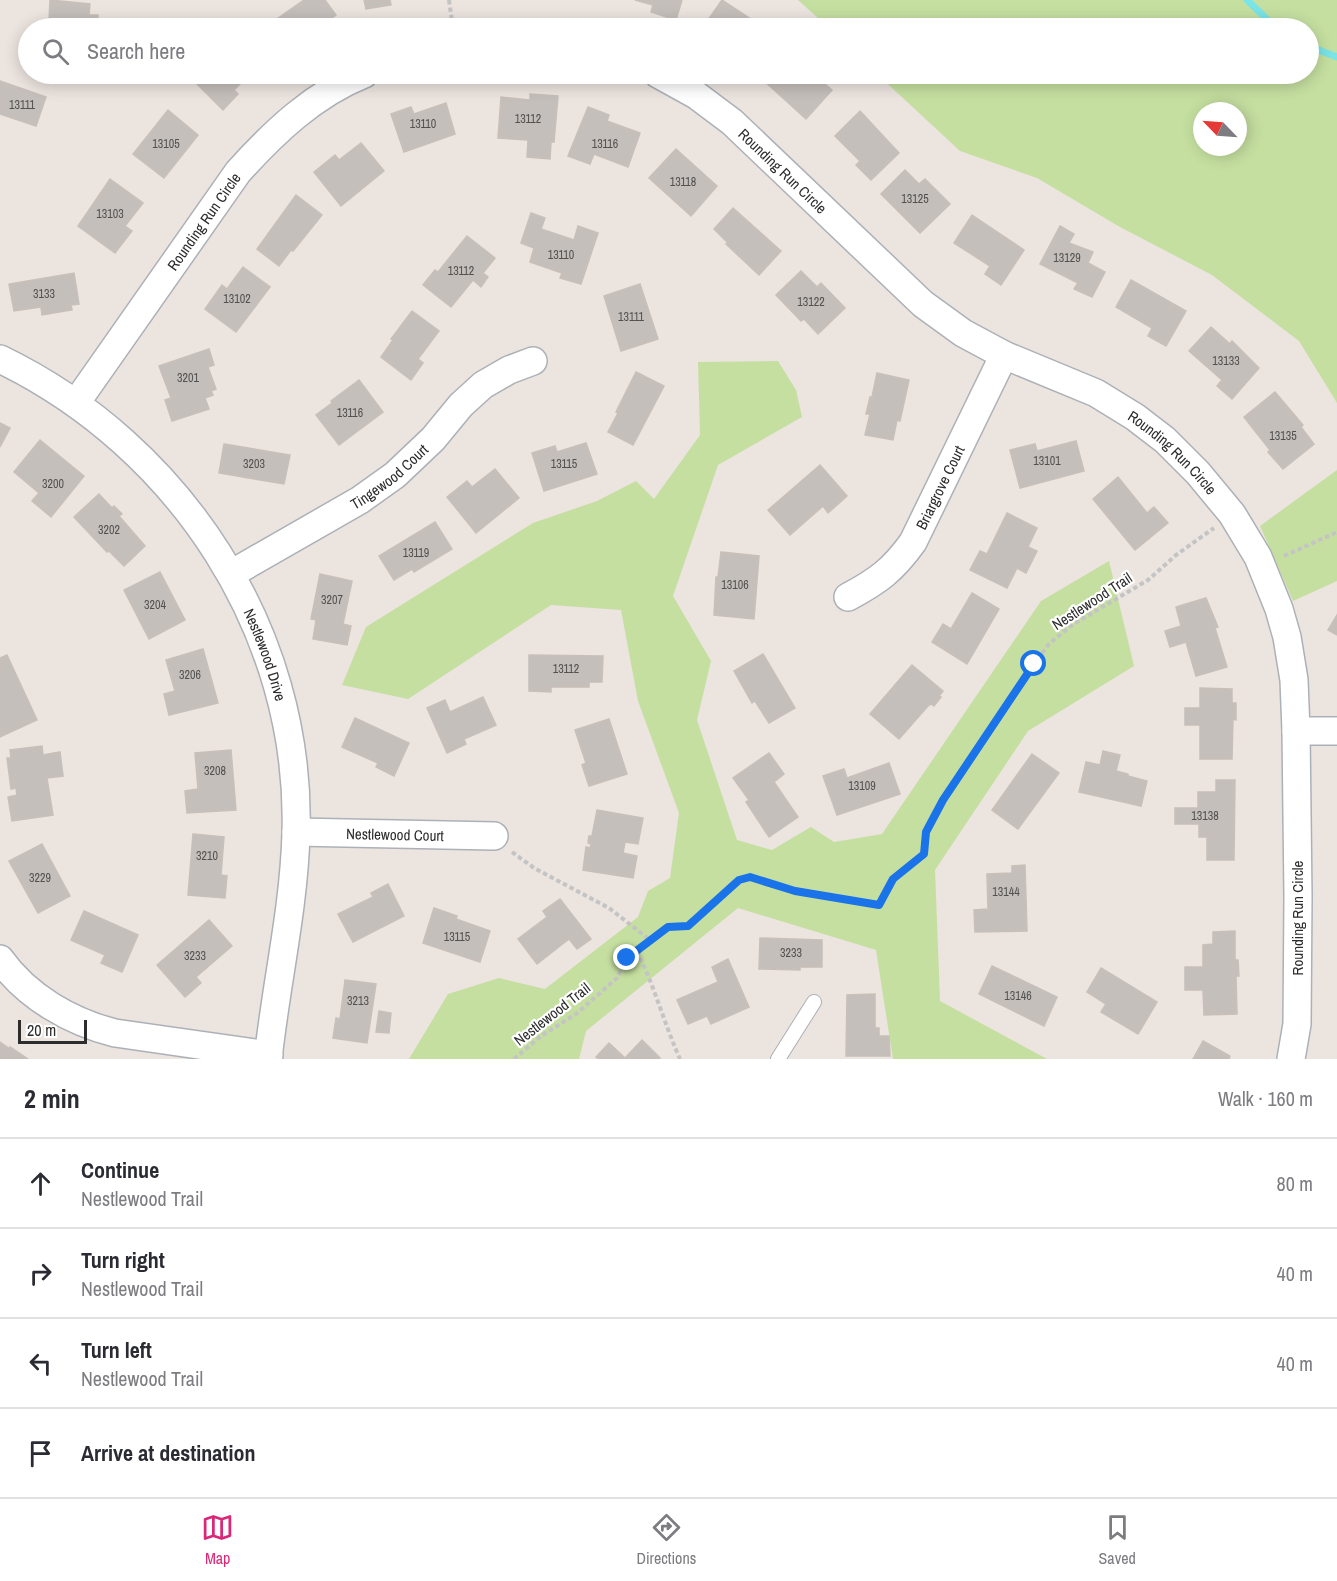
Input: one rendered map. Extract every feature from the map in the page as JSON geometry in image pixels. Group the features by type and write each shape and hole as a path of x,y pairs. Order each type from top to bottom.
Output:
{"street":[{"name":"Rounding Run Circle","path":"76,403 238,172 264,143 301,111 346,84"},
{"name":"Rounding Run Circle","path":"676,84 696,95 732,122 923,304 963,333 1004,355 1096,393 1136,417 1165,440 1198,473 1232,514 1262,567 1279,609 1287,637 1294,680 1297,1024 1291,1059"},
{"name":"Briargrove Court","path":"848,597 876,582 898,563 913,542 1004,355"},
{"name":"Nestlewood Drive","path":"0,359 36,377 76,403 118,435 158,474 194,519 231,574 254,618 272,667 283,710 293,770 296,832 293,886 268,1057"},
{"name":"Tingewood Court","path":"231,574 360,500 395,475 433,440 461,405 483,385 509,370 533,361"},
{"path":"1296,730 1337,731"},
{"name":"Nestlewood Court","path":"296,832 494,836"},
{"path":"0,959 30,990 63,1014 93,1028 268,1057"}],"lane":[{"path":"778,1059 814,1002"}],"path":[{"path":"449,0 452,18"},
{"name":"Nestlewood Trail","path":"514,1059 540,1036 576,1014 617,978 627,958 668,927 688,926 739,880 750,877 795,891 879,905 893,879 924,854 926,832 943,800 1048,644 1072,625 1148,580 1176,555 1232,514"},
{"path":"1262,567 1337,532"},
{"path":"494,836 525,862 609,908 650,940"},
{"path":"637,951 680,1059"}],"green space":[{"path":"798,0 1337,0 1337,403 1299,341 1212,275 1120,227 1037,178 960,151 888,84 1319,84 1319,18 818,18"},
{"path":"778,361 796,390 802,417 718,465 673,596 711,661 697,720 737,840 772,850 811,827 834,842 882,834 1041,601 1109,561 1134,666 1028,731 935,870 940,1001 1047,1059 893,1059 876,950 738,908 586,1031 579,1059 409,1059 448,994 499,978 545,989 638,917 648,891 670,878 679,813 638,701 621,610 551,605 408,699 342,685 366,627 533,523 597,501 636,481 654,499 700,435 698,362"},
{"path":"1337,470 1337,581 1293,601 1260,526"}],"building":[{"path":"50,0 90,4 89,15 98,15 98,18 49,18"},
{"path":"304,0 325,0 336,15 332,18 278,18"},
{"path":"364,0 390,0 391,5 366,9"},
{"path":"635,0 682,0 677,18 651,12 653,5"},
{"path":"722,0 749,18 709,18"},
{"path":"0,81 46,97 36,126 0,114"},
{"path":"197,84 240,84 234,90 238,94 223,110"},
{"path":"767,84 825,84 832,90 806,119"},
{"path":"530,94 558,96 554,142 551,142 550,159 527,157 528,140 498,138 501,97 530,100"},
{"path":"446,103 455,134 404,152 391,114 411,107 414,114"},
{"path":"588,107 609,115 607,121 640,133 628,167 594,154 590,164 568,156"},
{"path":"168,110 198,135 164,178 133,154"},
{"path":"860,111 899,153 871,180 856,165 860,161 835,136"},
{"path":"361,143 384,171 341,206 314,172 335,155 339,160"},
{"path":"676,149 717,186 691,216 649,178"},
{"path":"905,170 919,184 925,179 950,204 920,233 881,194"},
{"path":"110,179 143,203 125,226 132,231 115,253 78,226"},
{"path":"296,195 322,215 279,266 257,249"},
{"path":"733,208 781,251 759,275 726,244 728,243 714,229"},
{"path":"531,213 545,218 541,229 574,240 578,226 598,233 581,284 560,278 562,273 530,262 534,248 521,243"},
{"path":"972,215 1024,250 1001,285 985,274 990,266 954,243"},
{"path":"1060,226 1074,234 1069,243 1093,252 1088,263 1105,272 1092,297 1074,289 1078,283 1040,264"},
{"path":"467,236 495,258 483,273 488,277 481,287 473,280 451,307 423,285 435,270 438,272"},
{"path":"243,267 270,287 236,332 205,309 222,285 227,289"},
{"path":"801,271 817,287 821,283 845,308 818,334 804,319 801,321 776,295"},
{"path":"74,273 79,304 71,305 72,310 42,315 41,307 14,311 9,284"},
{"path":"1131,280 1186,311 1166,346 1148,336 1152,328 1116,307"},
{"path":"640,284 658,339 621,351 604,296"},
{"path":"412,311 439,331 418,359 423,363 411,380 381,357"},
{"path":"1211,327 1230,344 1232,341 1259,368 1232,399 1217,386 1222,380 1189,351"},
{"path":"209,349 214,365 208,367 216,389 211,391 213,395 205,398 209,409 172,421 165,400 171,398 159,366"},
{"path":"636,372 664,386 633,445 608,432"},
{"path":"877,373 909,380 900,421 897,420 893,440 865,435 870,414 866,414"},
{"path":"359,380 383,412 339,445 316,415"},
{"path":"1275,392 1303,425 1301,427 1314,444 1283,469 1268,452 1270,450 1244,417"},
{"path":"0,423 10,428 0,447"},
{"path":"40,440 84,476 51,517 32,501 39,493 14,472"},
{"path":"1076,441 1084,471 1020,488 1010,450 1035,444 1037,451"},
{"path":"586,443 597,474 544,491 532,453 555,446 557,452"},
{"path":"224,444 290,455 284,484 219,473"},
{"path":"820,465 847,496 828,513 823,506 790,535 768,510"},
{"path":"495,469 519,498 476,533 447,497 467,481 472,487"},
{"path":"1118,477 1147,513 1154,507 1168,523 1135,550 1093,499"},
{"path":"99,494 112,508 114,506 122,514 119,516 145,546 124,566 109,551 107,552 74,517"},
{"path":"1007,513 1037,528 1028,547 1037,551 1026,573 1017,568 1007,588 970,570 980,551 987,554"},
{"path":"435,522 452,549 414,572 412,569 394,580 379,556"},
{"path":"721,552 759,556 754,619 714,615 716,577 718,577"},
{"path":"160,572 185,620 149,639 124,590"},
{"path":"320,574 352,581 343,624 351,626 347,645 313,639 316,620 311,619"},
{"path":"972,593 999,609 967,664 932,642 943,624 951,629"},
{"path":"1206,598 1218,627 1215,628 1227,667 1196,676 1186,642 1170,647 1165,631 1181,626 1176,607"},
{"path":"1337,615 1337,635 1328,630"},
{"path":"203,649 218,703 169,715 164,694 175,691 166,660"},
{"path":"763,654 795,708 769,723 755,701 752,703 734,671"},
{"path":"7,655 37,720 0,737 0,658"},
{"path":"529,655 603,656 602,682 589,682 589,687 551,687 551,692 529,691"},
{"path":"912,665 943,691 934,706 931,704 928,706 899,739 870,714"},
{"path":"1200,688 1232,689 1232,703 1236,703 1236,720 1233,719 1232,759 1200,759 1200,725 1185,725 1185,708 1200,708"},
{"path":"483,697 496,725 464,739 466,744 447,753 427,708 445,700 450,712"},
{"path":"355,718 409,743 394,776 376,767 378,763 342,747"},
{"path":"609,719 627,774 589,786 582,765 586,763 575,730"},
{"path":"42,746 43,755 60,752 63,776 47,778 53,815 12,821 8,797 17,795 16,788 11,789 7,758 11,758 10,750"},
{"path":"231,750 236,810 187,813 185,791 198,789 195,753"},
{"path":"1103,751 1120,755 1116,771 1147,781 1141,806 1079,792 1086,762 1100,765"},
{"path":"769,753 784,774 774,782 798,817 769,837 746,802 749,800 733,778"},
{"path":"1032,754 1059,773 1018,829 992,810"},
{"path":"889,763 900,794 837,815 823,776 844,769 847,778"},
{"path":"1216,780 1235,780 1234,860 1207,860 1207,837 1199,837 1199,824 1175,824 1175,808 1198,808 1198,792 1216,792"},
{"path":"597,810 643,818 638,844 625,842 623,853 637,856 633,878 583,870 586,847 590,848 589,836 592,836"},
{"path":"193,834 224,837 221,875 227,876 225,898 188,895"},
{"path":"42,844 70,896 38,913 9,861"},
{"path":"1025,865 1027,931 975,932 974,910 988,909 987,874 1012,873 1012,866"},
{"path":"388,884 404,916 353,942 338,914 373,897 371,893"},
{"path":"560,899 591,939 577,949 569,939 537,964 518,939 547,917 543,911"},
{"path":"434,908 457,916 456,919 490,931 480,962 423,943"},
{"path":"84,911 138,935 122,972 101,963 105,955 71,940"},
{"path":"209,920 232,946 196,977 201,983 185,997 157,965"},
{"path":"1235,931 1235,960 1238,960 1239,976 1236,976 1237,1014 1204,1015 1203,990 1185,990 1185,967 1203,967 1203,945 1213,944 1213,932"},
{"path":"760,938 822,940 822,967 800,967 800,970 759,969"},
{"path":"728,959 749,1007 711,1024 707,1016 688,1024 677,1000 718,982 712,967"},
{"path":"992,966 1057,997 1044,1026 979,994"},
{"path":"1101,968 1157,1002 1138,1034 1101,1012 1106,1004 1087,992"},
{"path":"345,980 376,984 367,1043 333,1038 336,1018 340,1019"},
{"path":"875,994 875,1028 879,1028 879,1036 889,1036 890,1056 846,1056 847,995"},
{"path":"379,1011 391,1013 389,1033 376,1032"},
{"path":"642,1040 659,1059 599,1059 596,1057 609,1043 625,1058"},
{"path":"1203,1041 1230,1056 1229,1059 1193,1059"},
{"path":"0,1042 10,1049 10,1047 28,1059 0,1059"}],"waterway":[{"path":"1247,0 1266,18"},
{"path":"1319,50 1337,57"}],"route":[{"path":"627,958 668,927 688,926 739,880 750,877 795,891 879,905 893,879 924,854 926,832 943,800 1034,664"}]}
